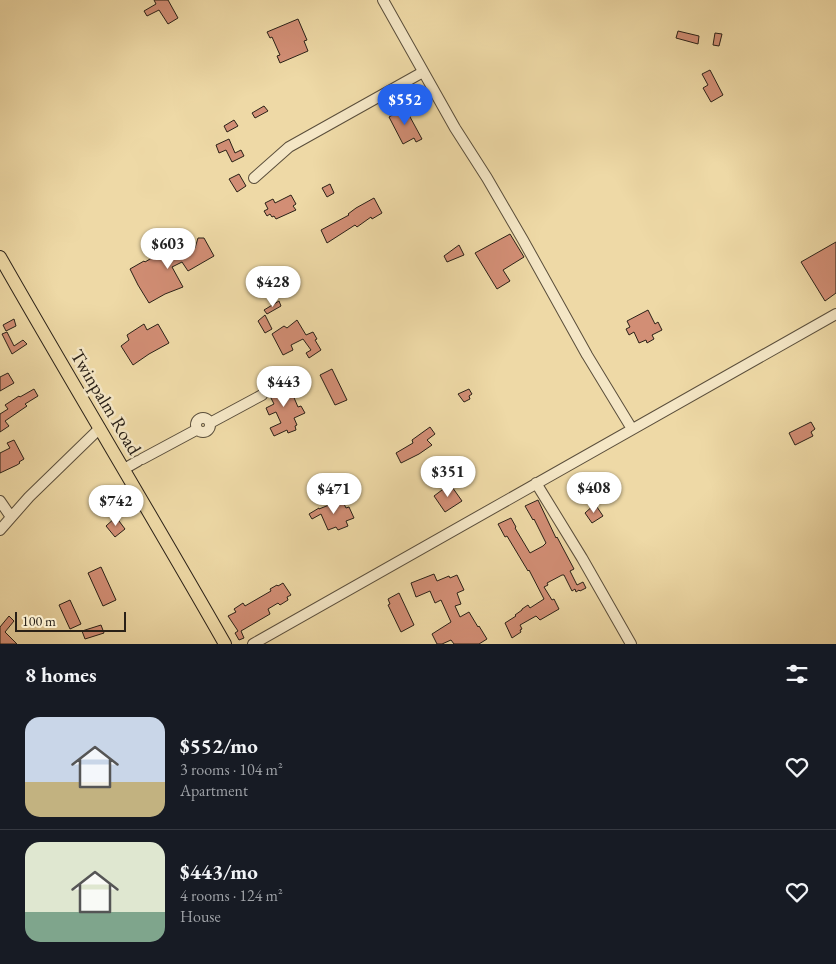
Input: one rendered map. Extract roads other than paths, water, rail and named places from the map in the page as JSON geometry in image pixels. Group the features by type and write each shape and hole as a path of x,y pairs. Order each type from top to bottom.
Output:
{"main road":[{"name":"Twinpalm Road","path":"0,257 225,644"}],"street":[{"path":"382,0 455,128 496,193 573,332 632,429"},
{"path":"254,178 289,147 423,72"},
{"path":"253,644 836,314"},
{"path":"124,469 196,430 196,422 200,418 206,419 210,423 262,395"},
{"path":"0,530 29,497 100,428"},
{"path":"536,483 582,558 631,644"},
{"path":"0,502 11,518"}]}
